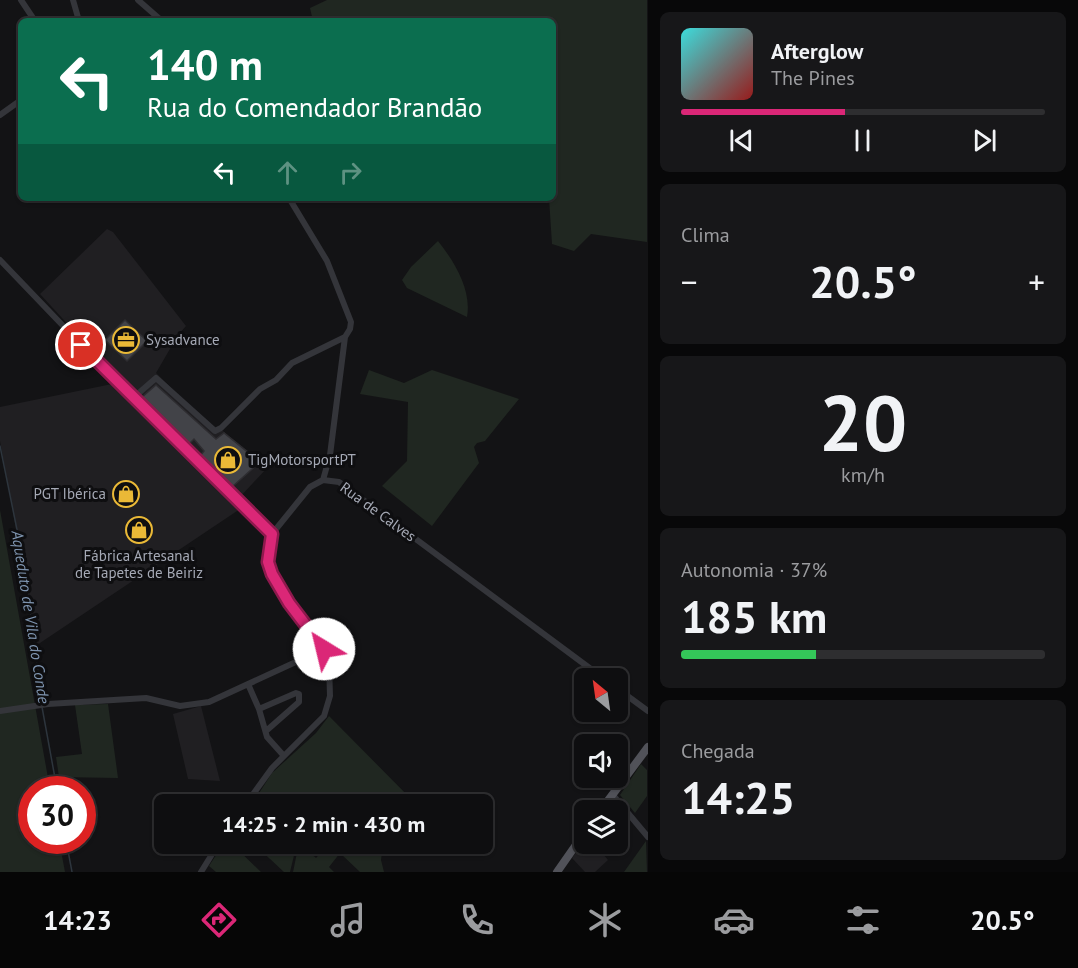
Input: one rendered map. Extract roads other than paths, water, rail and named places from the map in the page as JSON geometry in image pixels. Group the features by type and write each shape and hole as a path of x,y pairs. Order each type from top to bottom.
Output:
{"main road":[{"path":"608,800 648,747"},
{"path":"557,872 574,848"}],"street":[{"path":"21,0 33,18"},
{"path":"73,0 78,18"},
{"path":"138,0 159,18"},
{"path":"0,115 18,102"},
{"path":"291,201 327,261 351,322 345,337 330,454 323,480"},
{"path":"0,260 133,398 272,534 268,562 272,574 289,603 324,649 329,664 330,696 324,716 272,768 253,794"},
{"path":"133,398 156,378 215,431 260,389 276,380 292,363 345,337"},
{"name":"Rua de Calves","path":"272,534 310,487 323,480 339,482 590,668"},
{"path":"0,711 48,704 146,698 180,706 210,702 324,649"},
{"path":"248,684 260,709 267,737 284,756"},
{"path":"260,709 296,693 300,697 299,702 266,731"},
{"path":"628,696 648,711"},
{"path":"612,794 648,837"},
{"path":"201,872 212,854"}],"waterway":[{"name":"Aqueduto de Vila do Conde","path":"0,446 25,569 42,702"},
{"name":"Aqueduto de Vila do Conde","path":"42,707 55,776"},
{"name":"Aqueduto de Vila do Conde","path":"69,854 72,872"}],"place":[{"name":"Sysadvance","path":"126,340"},
{"name":"TigMotorsportPT","path":"228,460"},
{"name":"PGT Ibérica","path":"126,494"},
{"name":"Fábrica Artesanal de Tapetes de Beiriz","path":"139,530"}]}
